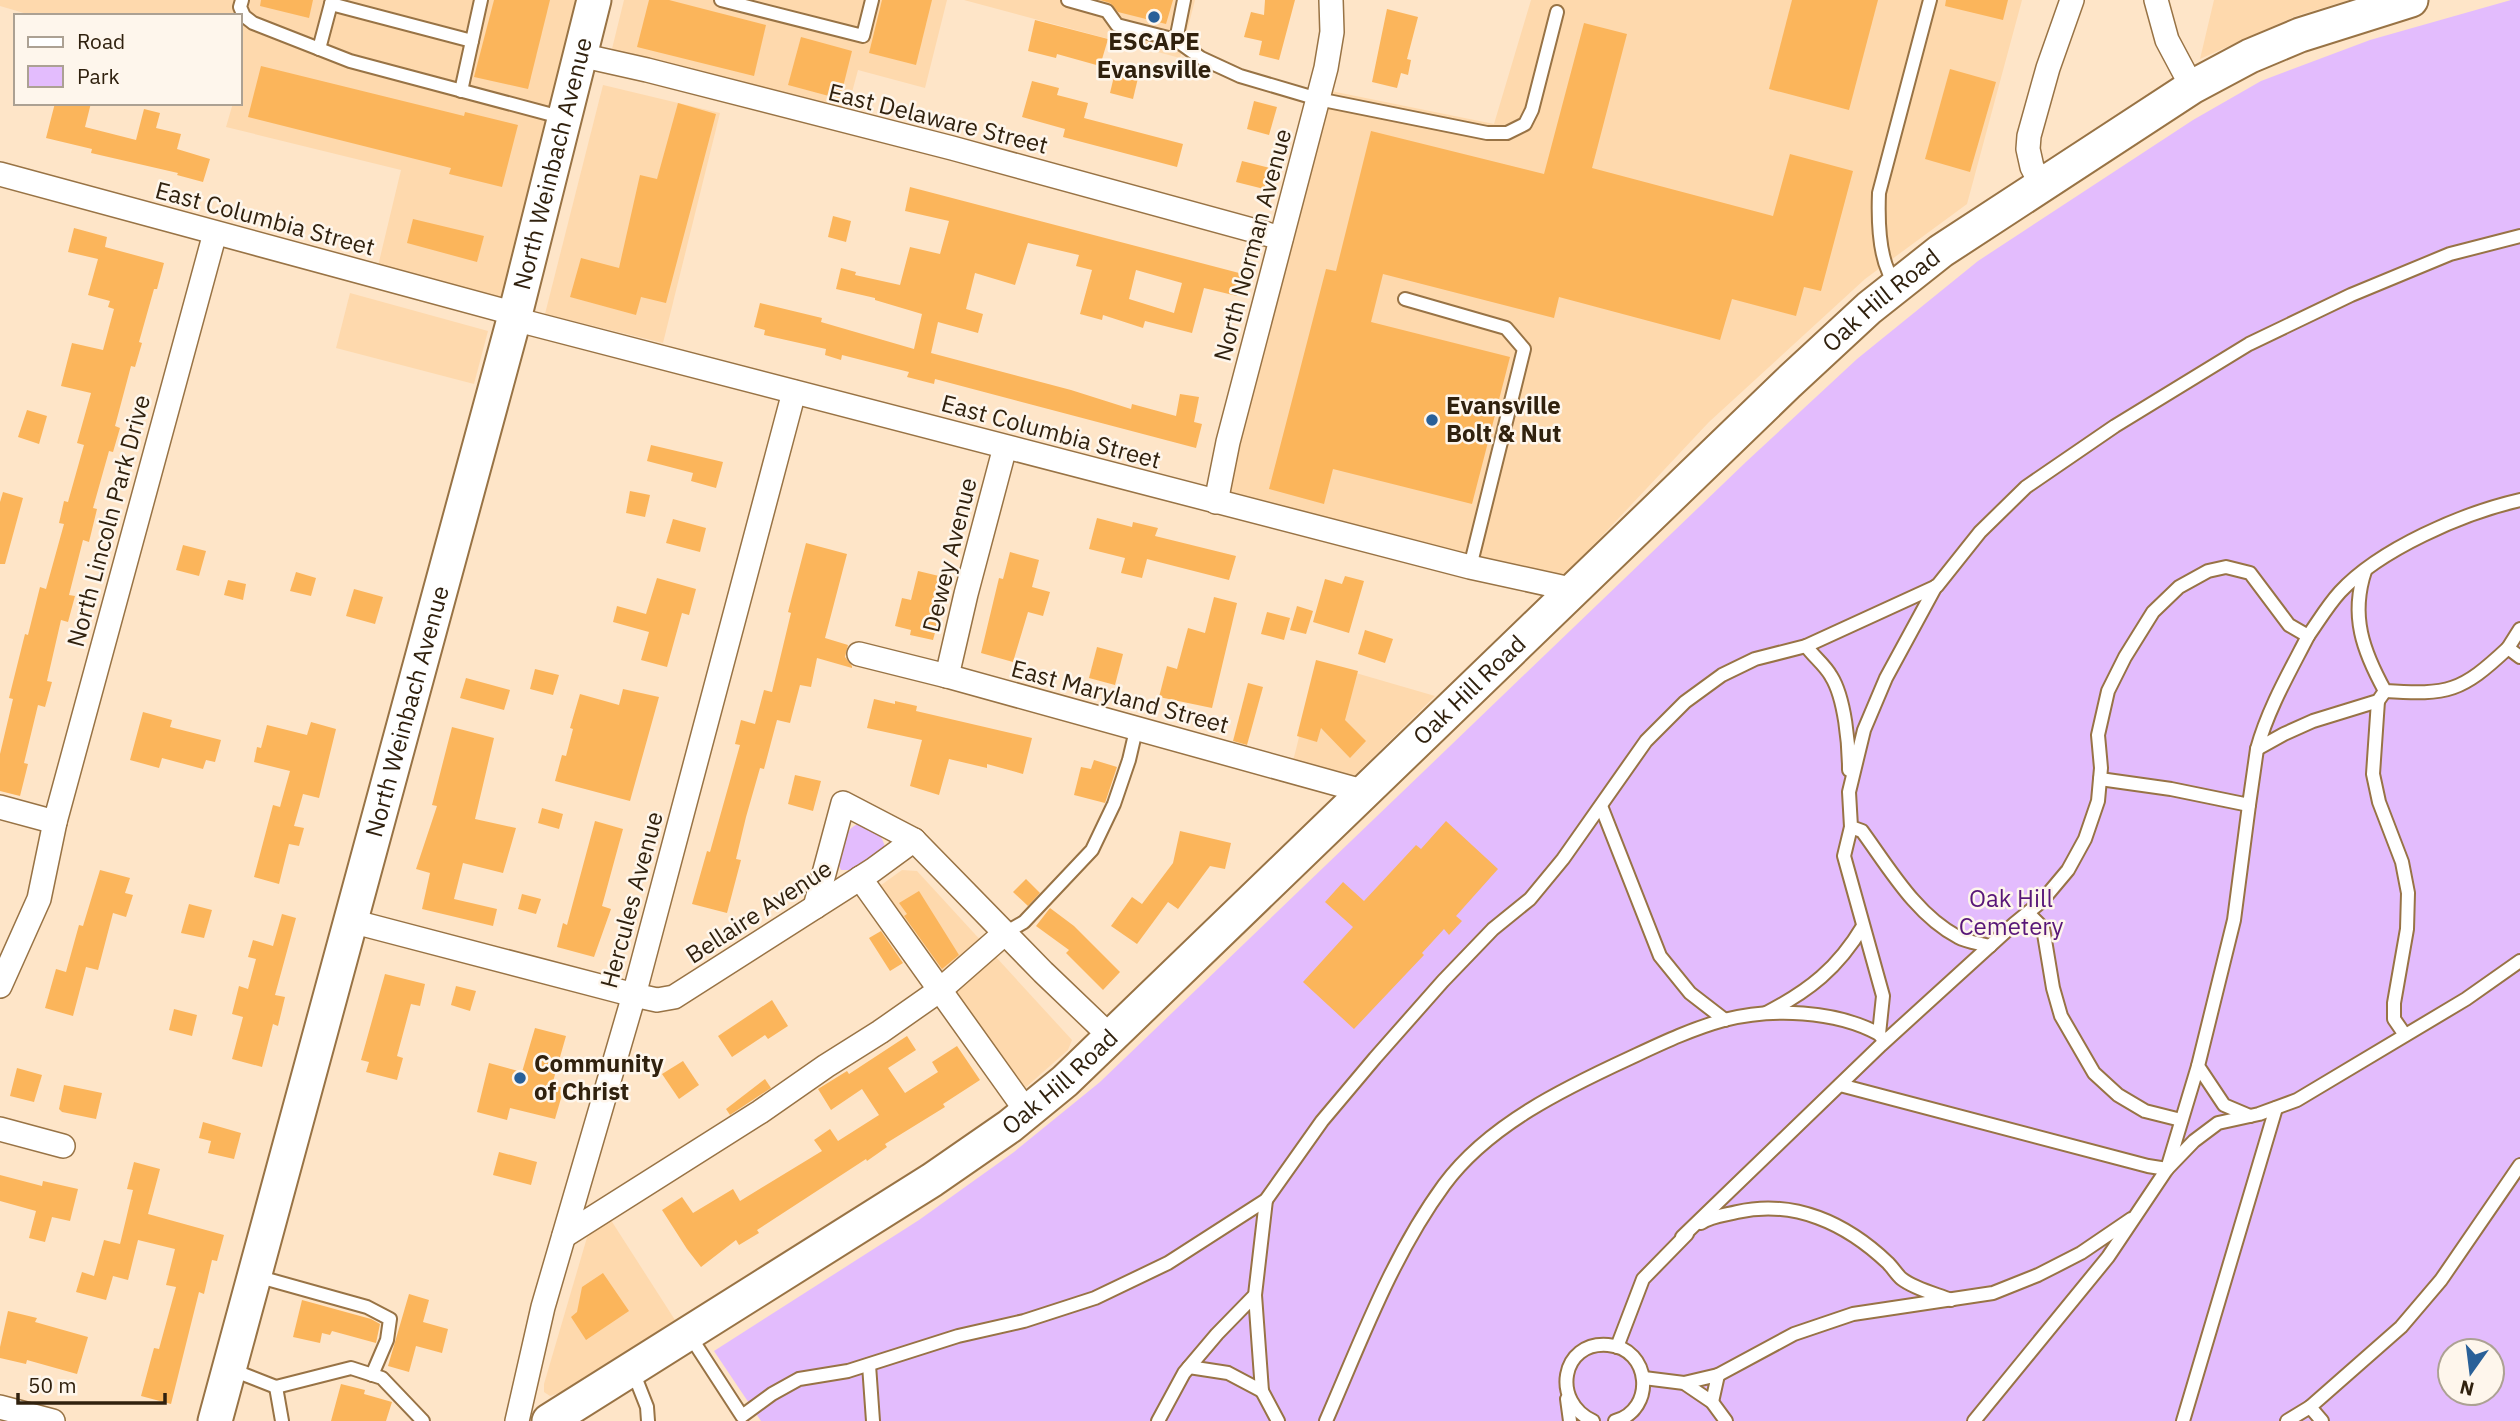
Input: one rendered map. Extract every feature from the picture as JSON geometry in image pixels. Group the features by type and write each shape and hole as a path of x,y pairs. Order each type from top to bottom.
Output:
{"main road":[{"name":"North Weinbach Avenue","path":"215,1421 515,317 594,0"},
{"name":"Oak Hill Road","path":"549,1421 932,1180 1027,1112 1065,1081 1787,384 1869,308 1941,251 2192,87 2250,56 2300,35 2411,0"}],"street":[{"name":"North Norman Avenue","path":"1216,502 1228,442 1326,68 1332,32 1331,0"},
{"path":"2041,184 2032,167 2028,149 2029,136 2048,68 2072,0"},
{"path":"2156,0 2167,40 2192,87"},
{"name":"East Delaware Street","path":"580,55 951,148 1282,238"},
{"name":"East Columbia Street","path":"0,174 794,392 1470,567 1575,590"},
{"name":"North Lincoln Park Drive","path":"0,986 39,899 55,822 215,233"},
{"name":"Hercules Avenue","path":"517,1421 543,1307 634,995 794,392"},
{"name":"Dewey Avenue","path":"947,676 1005,447"},
{"name":"East Maryland Street","path":"859,654 1366,792"},
{"path":"815,907 843,803 914,840 1088,1017 1112,1038"},
{"path":"0,807 55,822"},
{"name":"Bellaire Avenue","path":"351,921 657,1000 674,997 860,878 914,840"},
{"path":"860,878 1027,1112"},
{"path":"564,1236 760,1112 880,1032 940,990 1004,933"},
{"path":"0,1129 63,1146"},
{"path":"0,1407 53,1421"}],"lane":[{"path":"242,0 240,7 244,16 253,23 350,61 564,118"},
{"path":"461,91 481,0"},
{"path":"722,0 863,36 872,0"},
{"path":"1068,0 1109,5 1117,25 1176,40 1201,58 1240,76 1318,99 1487,133 1507,133 1525,124 1557,12"},
{"path":"1176,40 1184,0"},
{"path":"1898,285 1888,271 1884,256 1878,220 1879,193 1930,0"},
{"path":"319,49 332,2 472,41"},
{"path":"1849,792 1864,730 1886,678 1937,586 1980,532 2025,487 2115,426 2249,344 2351,295 2437,259 2520,236"},
{"path":"1405,299 1506,328 1524,349 1470,567"},
{"path":"2167,1169 2198,1066 2234,920 2257,749 2278,694 2308,636 2340,592 2406,543 2463,517 2520,500"},
{"path":"1617,1347 1643,1279 1682,1237 1840,1085 1882,1038 2042,901 2068,870 2085,839 2098,801 2098,735 2108,691 2153,612 2179,587 2208,571 2226,567 2250,573 2289,625 2308,636"},
{"path":"2365,571 2359,589 2357,609 2366,655 2382,696 2373,774 2379,802 2402,862 2408,893 2407,929 2394,1011 2394,1019 2405,1035"},
{"path":"689,1333 741,1419 772,1394 799,1379 848,1371 958,1336 1024,1321 1095,1298 1168,1263 1266,1200 1322,1121 1375,1058 1484,938 1530,899 1563,859 1646,741 1685,702 1722,675 1755,659 1805,646 1937,586"},
{"path":"2257,749 2313,721 2382,696 2442,692 2468,682 2508,648 2520,629"},
{"path":"1805,646 1832,677 1842,709 1849,745 1852,827 1844,856 1882,996 1882,1038"},
{"path":"2508,648 2520,657"},
{"path":"1004,933 1024,922 1092,850 1114,804 1136,730"},
{"path":"2100,779 2171,789 2249,805"},
{"path":"1601,806 1660,956 1690,993 1725,1020"},
{"path":"1852,827 1862,831 1914,900 1937,922 1959,937 1990,946"},
{"path":"2028,913 2043,928 2053,988 2061,1016 2094,1073 2118,1095 2145,1111 2181,1121"},
{"path":"1761,1015 1791,1000 1822,977 1849,950 1863,926"},
{"path":"1973,1421 2101,1267 2167,1169 2194,1141 2218,1122 2250,1116 2297,1100 2466,999 2520,961"},
{"path":"1326,1421 1373,1312 1412,1235 1445,1183 1484,1143 1529,1110 1582,1080 1668,1040 1725,1020 1775,1013 1827,1017 1860,1024 1882,1038"},
{"path":"2198,1066 2224,1105 2250,1116"},
{"path":"1840,1085 2167,1169"},
{"path":"2183,1421 2276,1108"},
{"path":"2287,1421 2310,1407 2401,1327 2441,1280 2520,1166"},
{"path":"1266,1200 1255,1295 1262,1391 1278,1421"},
{"path":"1682,1237 1708,1219 1750,1209 1792,1210 1818,1216 1853,1236 1887,1262 1903,1279 1952,1300"},
{"path":"1644,1378 1684,1383 1718,1375 1794,1334 1853,1314 1993,1293 2038,1275 2081,1253 2134,1218"},
{"path":"256,1276 367,1307 390,1319 387,1340 372,1375"},
{"path":"1158,1421 1189,1367 1255,1295"},
{"path":"1570,1421 1565,1382 1568,1369 1586,1349 1598,1345 1617,1347 1633,1356 1644,1378 1640,1402 1632,1412 1615,1421"},
{"path":"869,1365 873,1421"},
{"path":"1189,1367 1228,1373 1262,1391"},
{"path":"229,1369 276,1387 351,1368 382,1378 423,1421"},
{"path":"632,1369 648,1407 648,1421"},
{"path":"1712,1402 1718,1375"},
{"path":"1684,1383 1712,1402 1726,1421"},
{"path":"276,1387 282,1421"},
{"path":"1567,1395 1573,1407 1593,1421"},
{"path":"2310,1407 2322,1421"}],"shaded area":[{"path":"0,0 578,0 503,299 378,266 401,170 226,127 232,105 242,105 242,14 27,14 0,6"},
{"path":"624,0 947,0 925,88 858,70 844,122 609,61"},
{"path":"964,0 1195,0 1180,58"},
{"path":"1531,0 2022,0 1967,204 1865,279 1709,422 1555,586 1216,502 1321,89 1494,124"},
{"path":"2214,0 2349,0 2296,16 2200,59"},
{"path":"603,85 720,113 663,343 545,314"},
{"path":"350,293 488,331 474,384 336,348"},
{"path":"1318,662 1435,696 1351,779 1292,765"},
{"path":"902,870 917,871 1072,1040 1068,1050 1016,1096 870,893"},
{"path":"598,1200 675,1320 563,1392 550,1396 544,1392 544,1384"}],"green space":[{"name":"Oak Hill Cemetery","path":"2511,0 2520,0 2520,1421 761,1421 714,1351 919,1220 1014,1152 1100,1082 1747,461 1857,359 1978,261 2193,120 2261,81 2370,40"},
{"path":"858,824 875,830 885,847 853,870 841,870 839,866 844,842 849,831"}],"building":[{"path":"261,0 313,0 309,18 260,6"},
{"path":"494,0 550,0 528,89 474,77"},
{"path":"649,0 669,0 766,25 754,76 637,47"},
{"path":"882,0 932,0 916,65 869,53"},
{"name":"ESCAPE Evansville","path":"1100,0 1173,0 1166,24 1118,12 1110,3"},
{"path":"1265,0 1295,0 1279,60 1259,55 1262,41 1244,37 1251,12 1264,15"},
{"path":"1792,0 1878,0 1849,110 1769,89"},
{"path":"1946,0 2008,0 2003,20 1945,6"},
{"path":"1387,9 1418,17 1407,59 1411,60 1408,75 1401,73 1397,88 1372,82"},
{"path":"1035,20 1108,39 1100,66 1057,54 1056,58 1028,51"},
{"path":"1584,23 1627,34 1592,168 1773,216 1790,154 1853,171 1821,291 1804,287 1796,316 1732,299 1720,340 1559,297 1554,318 1383,274 1371,322 1510,357 1472,504 1333,469 1324,504 1269,489 1326,269 1336,271 1371,131 1544,174"},
{"path":"801,37 852,51 840,99 788,85"},
{"path":"261,66 464,116 465,112 518,125 502,187 449,174 451,168 248,117"},
{"path":"1950,69 1996,82 1970,172 1925,159"},
{"path":"1115,72 1138,78 1133,99 1110,93"},
{"path":"1032,81 1059,88 1057,95 1088,103 1084,118 1183,144 1177,167 1063,137 1065,129 1022,117"},
{"path":"1254,101 1277,107 1269,135 1247,129"},
{"path":"678,103 716,114 666,303 641,297 636,315 570,297 581,258 619,268 640,175 657,179"},
{"path":"54,105 90,105 85,127 136,140 144,109 160,113 156,128 181,134 177,149 210,159 203,182 177,175 178,173 91,153 92,149 46,138"},
{"path":"1242,161 1270,168 1264,189 1236,182"},
{"path":"910,187 1243,274 1237,296 1204,288 1192,333 1145,321 1143,328 1103,315 1102,320 1080,314 1092,270 1076,266 1079,255 1028,243 1015,285 975,273 966,309 983,314 978,333 938,322 931,353 1071,390 1131,409 1132,404 1176,416 1180,394 1199,397 1194,422 1202,424 1196,448 935,379 934,384 907,377 909,372 842,355 841,360 825,355 826,349 764,335 765,330 754,327 760,303 822,318 821,322 914,349 922,314 875,298 836,289 841,268 856,272 855,275 900,285 910,247 940,254 949,221 905,211","holes":["1136,270 1182,283 1174,313 1129,299"]},
{"path":"833,216 851,221 846,242 828,237"},
{"path":"413,219 484,236 477,262 407,243"},
{"path":"74,228 107,237 105,247 164,263 139,342 142,343 135,367 131,366 115,426 120,428 113,452 109,451 93,508 97,509 89,542 83,540 69,595 75,596 68,622 61,620 47,681 52,682 45,707 38,705 24,763 28,764 20,796 0,791 0,754 13,699 9,698 25,634 28,635 40,587 46,589 64,524 59,523 64,501 68,502 84,445 77,443 91,393 61,386 72,343 103,350 114,309 108,307 110,301 88,295 98,259 68,252"},
{"path":"27,410 47,416 39,444 18,437"},
{"path":"651,445 723,462 716,488 691,481 693,473 647,461"},
{"path":"630,491 650,495 645,517 626,513"},
{"path":"3,492 23,498 5,564 0,564 0,502"},
{"path":"1097,518 1132,527 1133,522 1158,528 1155,536 1236,556 1229,580 1147,559 1142,578 1121,573 1125,558 1089,549"},
{"path":"673,519 706,528 700,552 666,543"},
{"path":"806,543 847,554 825,638 848,645 845,657 852,668 817,658 811,687 800,685 790,723 777,720 764,769 760,768 736,859 741,860 727,913 692,904 707,851 710,852 740,745 735,744 741,720 755,724 764,690 772,692 791,613 788,612"},
{"path":"183,545 206,551 199,576 176,570"},
{"path":"1010,552 1039,560 1032,587 1050,592 1043,616 1028,612 1013,662 981,653 999,578 1003,579"},
{"path":"918,571 939,576 932,605 942,607 933,640 910,635 911,630 895,626 902,598 911,600"},
{"path":"296,572 316,578 311,596 290,591"},
{"path":"1345,576 1364,581 1349,633 1313,622 1325,579 1342,584"},
{"path":"657,578 696,589 689,615 682,613 667,667 641,660 649,632 613,622 617,606 646,614"},
{"path":"228,580 246,584 243,600 224,595"},
{"path":"354,589 383,597 375,624 346,616"},
{"path":"1214,597 1237,603 1212,708 1159,697 1167,666 1177,669 1188,628 1205,633"},
{"path":"1297,606 1313,611 1306,634 1290,630"},
{"path":"1267,612 1290,618 1284,640 1261,634"},
{"path":"1365,630 1393,639 1385,663 1358,654"},
{"path":"1097,647 1123,654 1115,685 1089,678"},
{"path":"1316,660 1358,671 1345,720 1366,741 1350,758 1321,728 1317,742 1297,736"},
{"path":"535,669 559,675 553,695 530,689"},
{"path":"466,678 510,690 504,710 460,698"},
{"path":"1248,683 1263,687 1247,745 1233,741"},
{"path":"623,689 659,697 630,801 555,781 562,755 566,756 573,729 570,728 580,694 619,705"},
{"path":"874,699 917,706 916,711 1032,738 1023,774 987,764 987,768 949,759 939,795 910,786 922,740 867,728"},
{"path":"143,712 172,720 170,727 221,740 215,762 206,760 203,769 162,758 159,768 130,760"},
{"path":"311,722 336,729 319,798 303,794 294,826 304,828 299,846 289,844 279,884 254,877 273,805 280,807 290,771 254,762 257,747 261,748 267,725 307,735"},
{"path":"452,727 494,738 475,819 516,828 503,873 463,863 454,899 497,909 493,926 422,909 430,873 416,869 437,806 432,805"},
{"path":"1094,760 1117,767 1105,803 1074,795 1081,767 1091,769"},
{"path":"795,775 821,781 813,811 788,804"},
{"path":"542,808 563,814 559,829 538,823"},
{"path":"595,821 623,829 602,906 611,909 594,957 557,947 563,923 567,925"},
{"path":"1446,821 1498,869 1456,916 1462,921 1449,935 1444,929 1422,953 1424,955 1354,1029 1303,982 1353,927 1325,902 1343,882 1364,901 1416,845 1421,849"},
{"path":"1180,831 1231,843 1225,869 1210,866 1178,909 1168,902 1137,944 1111,926 1132,897 1142,904 1173,863"},
{"path":"100,870 130,878 125,893 133,895 126,917 113,913 98,970 86,967 73,1016 45,1008 56,969 66,972 79,925 83,926"},
{"path":"1026,879 1040,893 1028,906 1013,892"},
{"path":"919,891 959,955 942,969 904,916 907,914 899,903"},
{"path":"522,894 541,899 536,914 518,909"},
{"path":"189,904 212,910 204,938 181,933"},
{"path":"1050,908 1074,926 1120,972 1103,990 1066,953 1069,950 1036,926"},
{"path":"282,914 296,918 275,995 285,997 278,1026 273,1024 262,1067 232,1059 243,1017 232,1014 239,986 248,989 256,959 248,957 253,940 273,946"},
{"path":"881,931 903,963 890,971 869,938"},
{"path":"385,974 425,984 420,1006 411,1004 397,1056 403,1058 397,1080 366,1072 369,1062 361,1060"},
{"path":"456,986 476,991 470,1011 451,1005"},
{"path":"772,1000 788,1026 768,1039 765,1035 732,1057 718,1036"},
{"path":"174,1009 197,1015 192,1036 169,1030"},
{"name":"Community of Christ","path":"535,1028 566,1036 552,1085 564,1088 555,1119 510,1108 507,1120 477,1112 489,1063 522,1072"},
{"path":"907,1036 916,1050 888,1068 905,1093 938,1072 932,1062 957,1046 980,1080 943,1104 945,1107 885,1144 887,1147 867,1161 866,1159 757,1230 759,1233 739,1245 736,1240 701,1267 662,1210 682,1197 693,1213 733,1189 740,1201 822,1151 814,1140 830,1129 838,1141 879,1115 862,1089 831,1110 818,1089 847,1071 849,1074"},
{"path":"683,1061 699,1085 679,1099 662,1074"},
{"path":"17,1068 42,1075 34,1102 10,1096"},
{"path":"765,1079 771,1088 730,1115 726,1109"},
{"path":"64,1085 102,1093 96,1119 62,1112 59,1109"},
{"path":"203,1122 241,1133 234,1159 208,1153 211,1141 199,1138"},
{"path":"499,1152 537,1162 531,1185 493,1175"},
{"path":"134,1162 160,1169 148,1214 224,1235 217,1261 212,1260 204,1294 199,1292 171,1404 141,1396 154,1348 159,1349 176,1287 166,1285 175,1249 138,1240 128,1280 113,1276 106,1300 76,1292 82,1272 94,1276 104,1240 120,1244 133,1190 127,1189"},
{"path":"0,1175 42,1186 43,1181 78,1189 70,1221 52,1217 45,1242 29,1238 36,1211 0,1201"},
{"path":"603,1273 629,1311 586,1340 571,1317 577,1312 582,1287"},
{"path":"409,1294 429,1300 423,1322 448,1329 442,1353 416,1346 409,1372 388,1366"},
{"path":"302,1300 371,1319 380,1324 376,1343 332,1331 330,1335 322,1333 320,1343 293,1337"},
{"path":"8,1311 37,1318 35,1322 88,1337 77,1374 27,1360 26,1364 0,1358"},
{"path":"341,1384 365,1390 364,1394 392,1402 386,1421 331,1421"}],"place":[{"name":"ESCAPE Evansville","path":"1154,17"},
{"name":"Evansville Bolt & Nut","path":"1432,420"},
{"name":"Community of Christ","path":"520,1078"}]}
